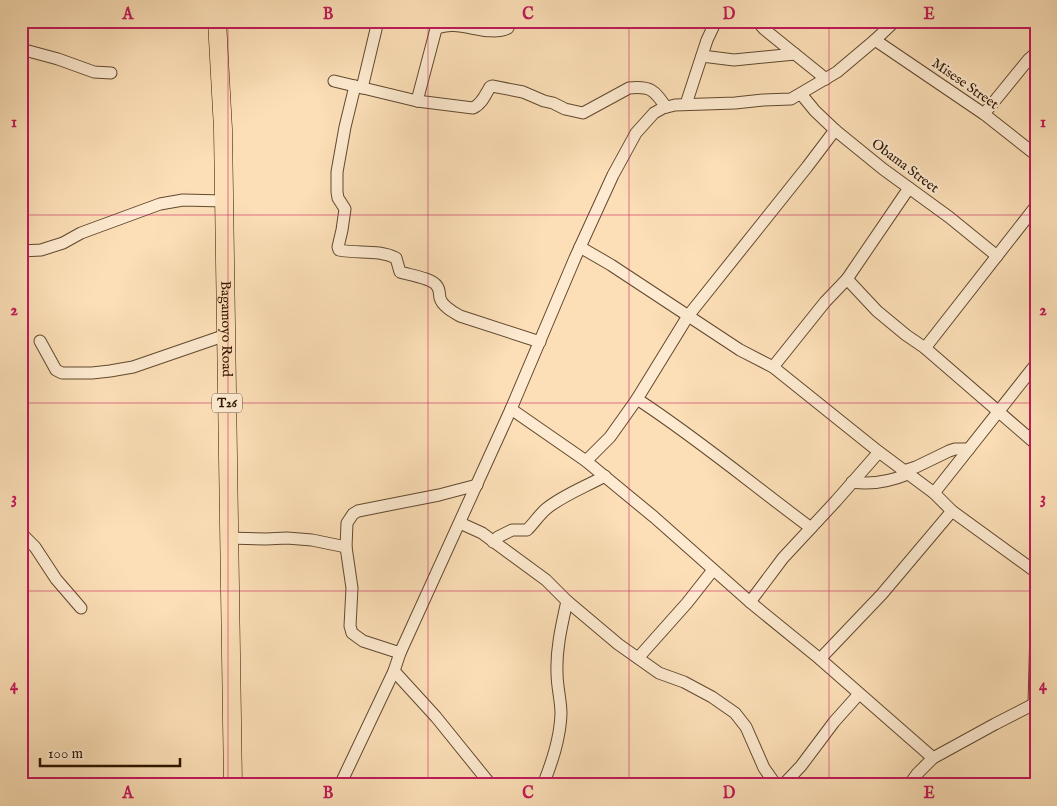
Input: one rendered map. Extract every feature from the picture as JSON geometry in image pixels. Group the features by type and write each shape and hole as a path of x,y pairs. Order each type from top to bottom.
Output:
{"highway":[{"name":"Bagamoyo Road","path":"217,21 223,129 233,785"}],"street":[{"path":"378,21 345,127 337,172 338,198 345,209 338,248 341,251 376,252 396,258 400,272 437,285 442,303 453,312 540,342"},
{"path":"418,101 436,29 460,26 498,31 508,28 512,21"},
{"path":"686,104 716,21"},
{"path":"757,21 764,29 826,79"},
{"path":"340,785 394,670 511,409 613,174 636,132 654,113 675,105 791,99 837,72 895,21"},
{"name":"Misese Street","path":"875,40 984,114 1036,155"},
{"path":"21,49 58,58 94,72 111,73"},
{"path":"984,114 1028,60 1036,53"},
{"path":"702,56 734,60 795,54"},
{"path":"334,81 418,101 473,108 482,102 492,86 523,92 565,109 583,113 628,88 637,88 653,91 666,107"},
{"name":"Obama Street","path":"800,94 835,130 909,188 949,216 997,256"},
{"path":"586,460 610,437 636,400 688,316 835,130"},
{"path":"773,367 825,302 847,279 909,188"},
{"path":"21,251 41,250 63,243 81,233 160,204 183,200 224,201"},
{"path":"926,348 1036,206"},
{"path":"580,247 611,265 740,350 773,367 879,452 934,493 952,512 1036,572"},
{"path":"847,279 878,311 906,335 926,348 997,412 1036,444"},
{"path":"40,341 56,370 62,373 110,371 133,367 226,335"},
{"path":"934,493 1036,364"},
{"path":"636,400 656,412 811,528"},
{"path":"511,409 586,460 750,602 820,659 932,758"},
{"path":"852,482 866,483 899,477 949,451 969,449"},
{"path":"750,602 783,558 879,452"},
{"path":"493,542 498,537 512,530 528,530 539,516 551,506 573,492 605,476"},
{"path":"400,653 363,641 352,632 350,626 352,588 346,548 347,523 353,514 358,511 439,495 477,485"},
{"path":"820,659 882,594 952,512"},
{"path":"460,523 482,533 546,580 618,644 659,673 684,682 712,697 735,713 746,727 764,768 776,785"},
{"path":"21,533 35,548 56,579 81,608"},
{"path":"228,538 312,540 346,548"},
{"path":"638,658 714,570"},
{"path":"543,785 556,747 560,726 560,702 556,674 561,628 567,600"},
{"path":"909,785 932,758 1035,704 1036,629"},
{"path":"394,670 436,717 491,785"},
{"path":"783,785 801,766 834,722 859,694"}]}
